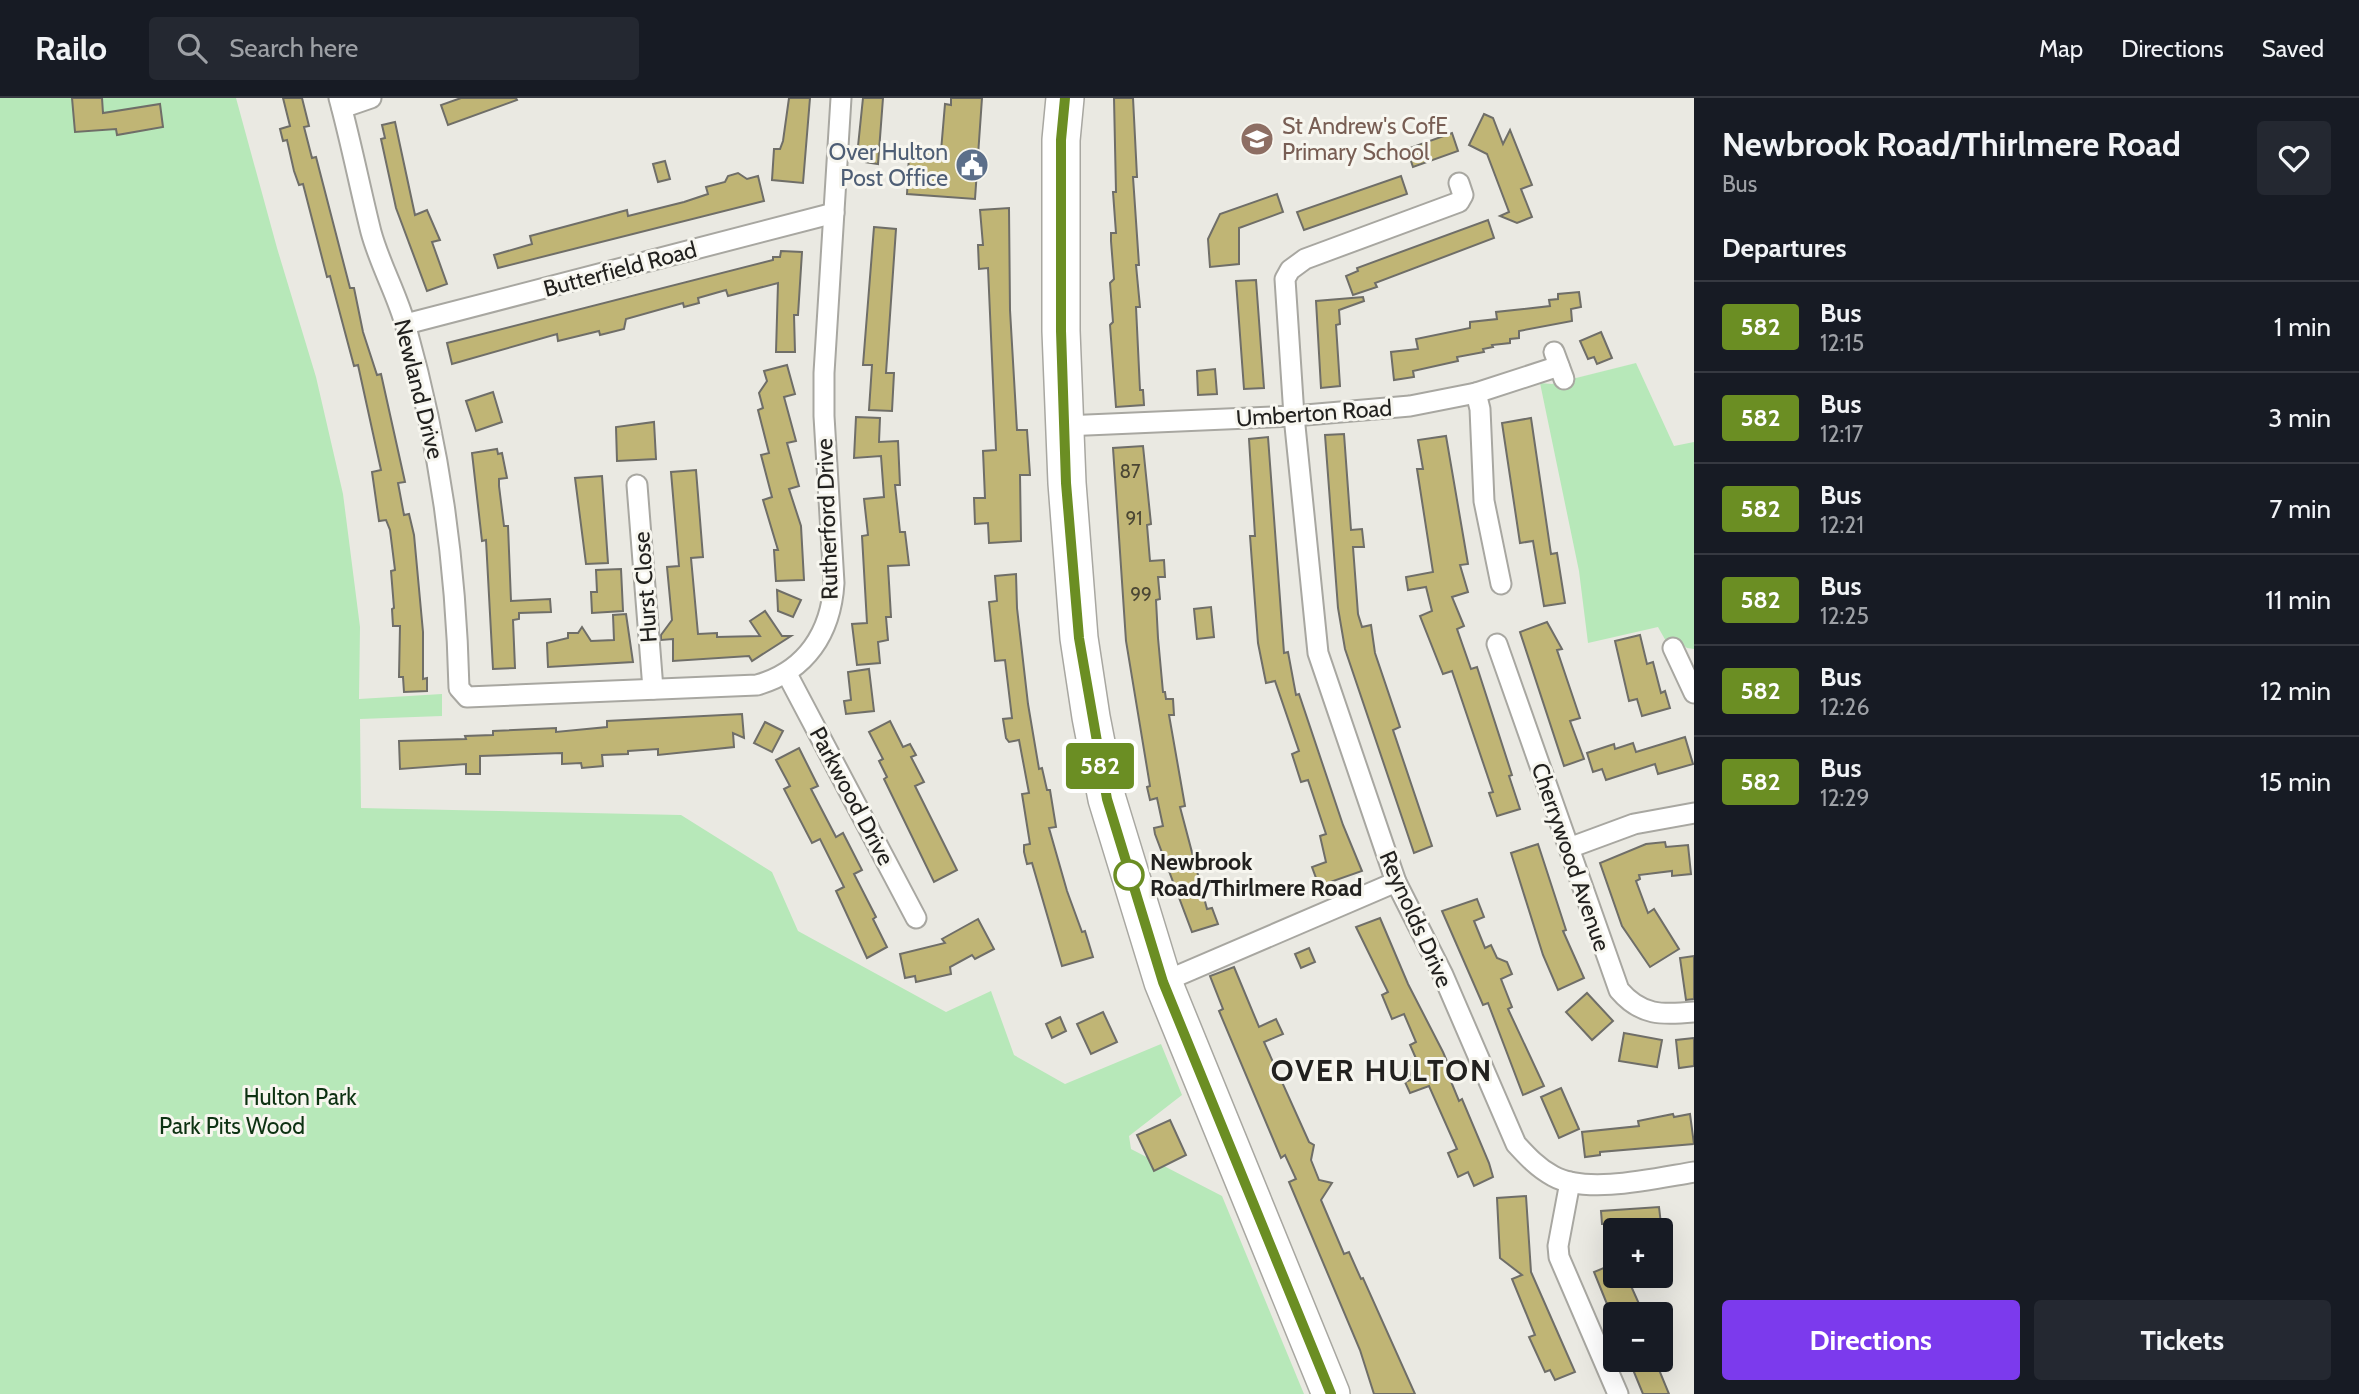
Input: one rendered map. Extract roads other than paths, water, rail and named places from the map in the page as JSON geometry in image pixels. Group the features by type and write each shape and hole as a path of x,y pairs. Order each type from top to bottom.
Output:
{"highway":[{"path":"1065,98 1061,140 1064,426 1079,638 1107,799 1163,982 1331,1394"}],"street":[{"path":"340,103 371,98"},
{"name":"Rutherford Drive","path":"459,688 467,697 757,685 787,674 804,660 816,643 833,603 824,416 841,98"},
{"name":"Newland Drive","path":"340,103 372,234 406,324 445,500 457,596 459,688"},
{"name":"Reynolds Drive","path":"1460,183 1462,195 1458,202 1305,258 1290,270 1285,279 1294,416 1318,653 1396,883 1443,975 1516,1144 1534,1164 1555,1178 1570,1182 1606,1183 1694,1172"},
{"name":"Butterfield Road","path":"406,324 834,213"},
{"name":"Umberton Road","path":"1064,426 1294,416 1410,406 1476,393 1559,366"},
{"path":"1476,393 1480,409 1484,501 1504,574"},
{"name":"Hurst Close","path":"638,485 653,689"},
{"name":"Cherrywood Avenue","path":"1497,644 1619,989 1630,1003 1643,1011 1656,1014 1694,1012"},
{"path":"1673,648 1688,664 1694,693"},
{"name":"Parkwood Drive","path":"787,674 918,917"},
{"path":"1569,848 1634,824 1694,813"},
{"path":"1163,982 1396,883"},
{"path":"1570,1182 1558,1246 1559,1257 1610,1386"}],"place":[{"name":"St Andrew's CofE Primary School","path":"1257,139"},
{"name":"Over Hulton Post Office","path":"972,165"},
{"name":"Newbrook Road/Thirlmere Road","path":"1129,875"}],"district":[{"name":"OVER HULTON","path":"1382,1071"}],"park label":[{"name":"Hulton Park","path":"300,1097"},
{"name":"Park Pits Wood","path":"232,1126"}]}
